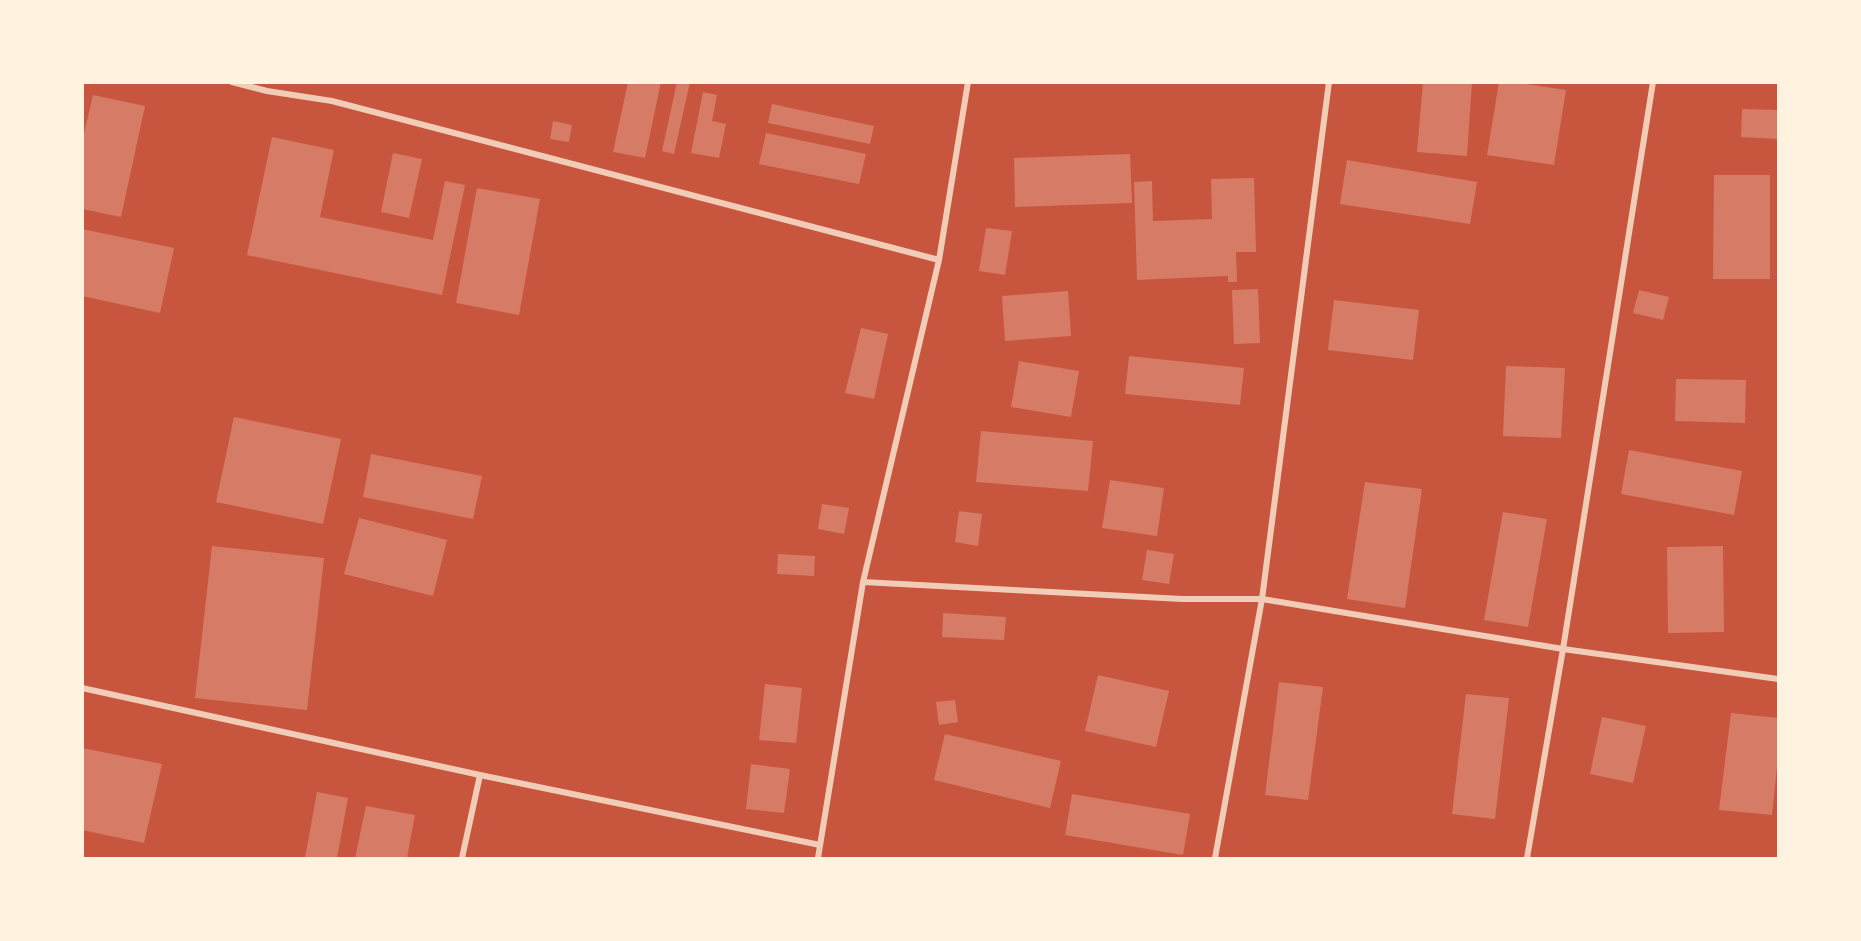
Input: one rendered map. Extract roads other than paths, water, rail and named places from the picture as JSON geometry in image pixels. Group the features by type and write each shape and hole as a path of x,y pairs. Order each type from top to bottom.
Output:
{"street":[{"path":"232,82 267,91 332,101 939,260"},
{"path":"267,91 268,82"},
{"path":"818,858 863,582 939,260 968,82"},
{"path":"1215,858 1262,599 1329,82"},
{"path":"1527,858 1563,650 1653,82"},
{"path":"863,582 1182,599 1262,599 1563,650 1779,679"},
{"path":"82,688 480,774 820,844"},
{"path":"462,858 480,774"}]}
